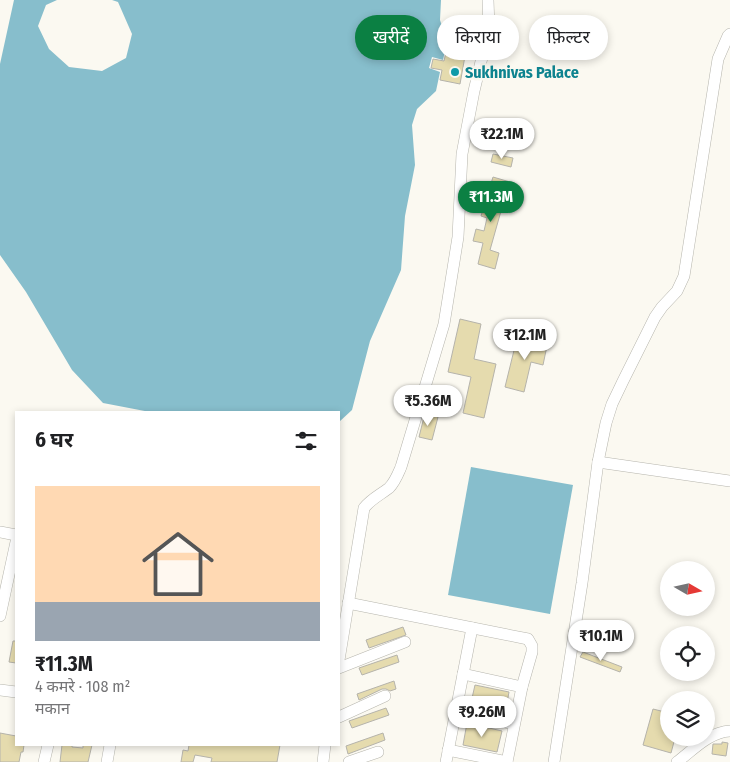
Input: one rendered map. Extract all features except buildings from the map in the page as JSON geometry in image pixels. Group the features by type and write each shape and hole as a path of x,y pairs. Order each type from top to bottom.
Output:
{"street":[{"path":"340,650 345,601 364,508 370,501 390,487 401,467 444,324 458,237 462,154 489,28 488,0"},
{"path":"554,762 582,583 598,462 606,424 612,404 655,316 677,291 684,276 718,59 730,34"},
{"path":"598,462 730,481"},
{"path":"0,532 15,535"},
{"path":"0,616 15,547"},
{"path":"345,601 528,639 531,642 532,652 522,687 507,762 448,750"},
{"path":"446,762 472,628"},
{"path":"340,668 405,642"},
{"path":"463,674 522,687"},
{"path":"0,690 15,692"},
{"path":"340,717 385,696"},
{"path":"456,711 514,724"},
{"path":"677,762 708,738 730,731"},
{"path":"44,762 48,746"},
{"path":"106,762 110,746"},
{"path":"323,762 325,746"},
{"path":"349,762 378,752"}],"water":[{"path":"14,0 57,0 46,5 38,26 49,49 69,67 102,71 126,58 132,34 118,2 112,0 441,0 440,15 437,15 437,58 432,57 429,68 440,72 436,91 417,109 412,125 415,165 405,216 401,270 370,341 352,410 340,421 340,411 145,411 103,403 72,370 26,292 0,255 0,64"},
{"path":"471,467 573,485 550,614 448,595"}],"place":[{"name":"Sukhnivas Palace","path":"455,72"}]}
